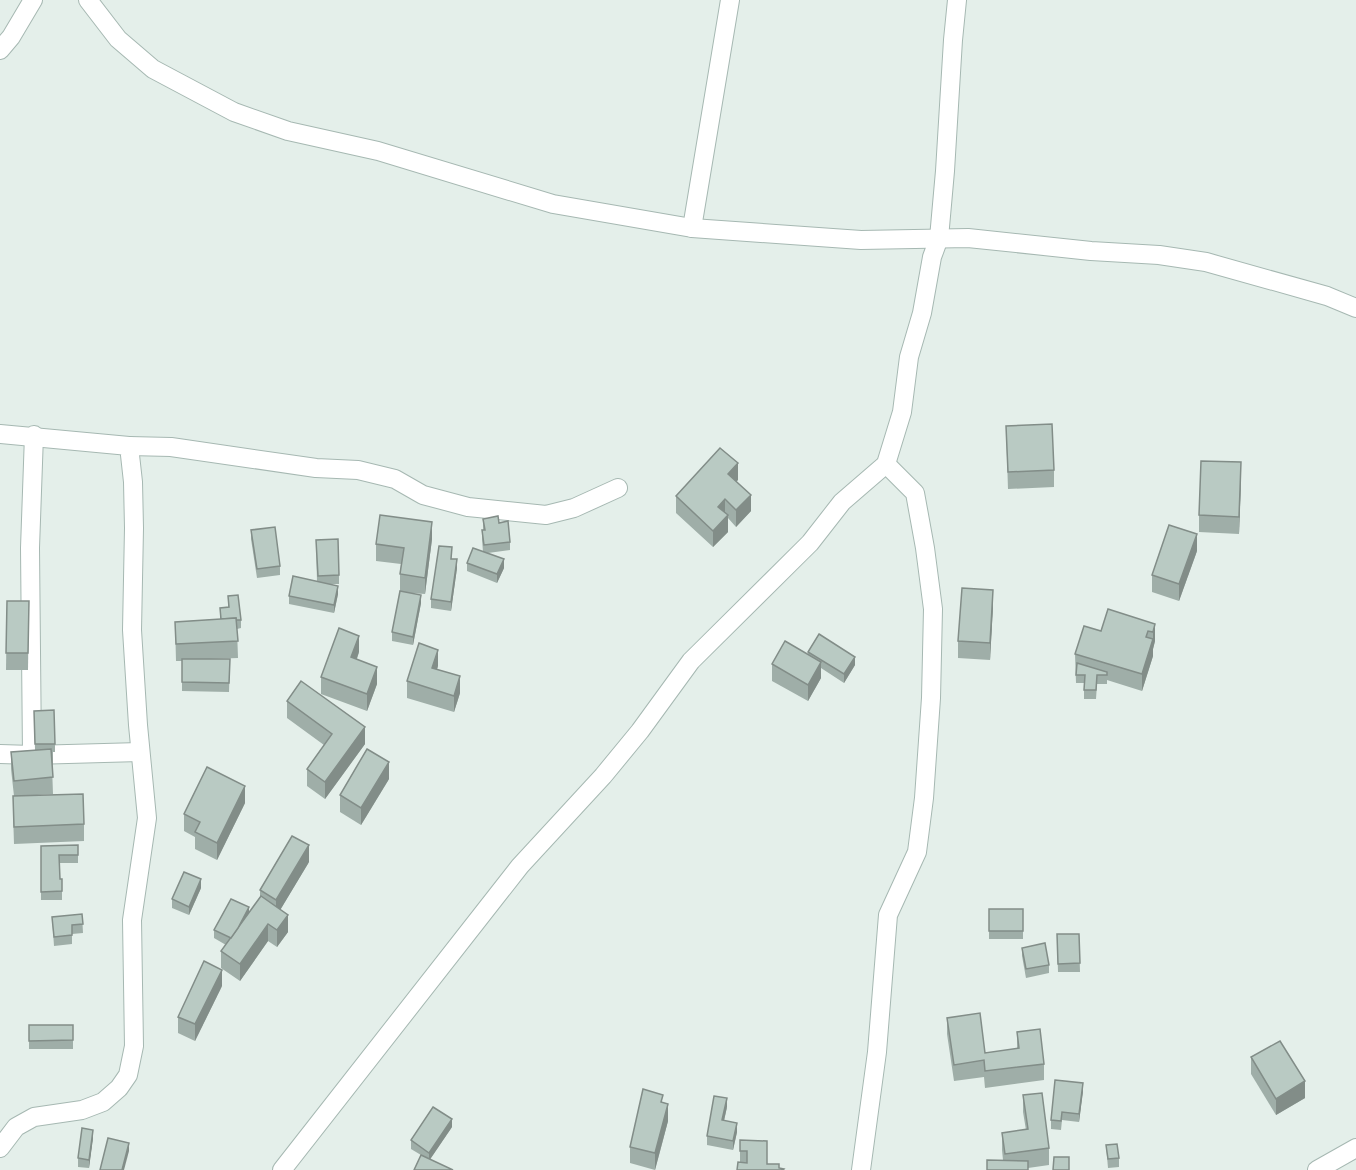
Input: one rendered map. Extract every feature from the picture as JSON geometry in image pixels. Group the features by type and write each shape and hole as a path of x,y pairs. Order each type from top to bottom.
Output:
{"street":[{"path":"0,50 11,37 33,0"},
{"path":"88,0 118,39 153,69 234,112 288,131 378,151 553,204 692,228 861,240 939,238 997,241 1091,251 1159,255 1206,262 1327,296 1356,308"},
{"path":"692,228 730,0"},
{"path":"282,1170 520,866 603,776 640,731 691,661 810,543 842,502 886,464 902,412 909,357 922,313 932,257 939,238 957,0"},
{"path":"0,434 34,435 129,446 171,447 316,468 358,470 395,479 423,495 468,507 546,515 574,508 618,489"},
{"path":"32,755 30,548 34,435"},
{"path":"0,1148 16,1127 34,1118 82,1110 104,1102 119,1088 128,1075 134,1046 132,920 147,818 132,630 134,517 129,446"},
{"path":"861,1170 877,1052 888,915 917,852 924,798 931,698 933,609 915,493 886,464"},
{"path":"0,754 140,752"},
{"path":"1317,1170 1356,1148"}],"building":[{"path":"1052,424 1054,470 1008,472 1006,426"},
{"path":"720,448 738,463 728,474 751,495 736,510 725,499 718,507 728,515 713,531 676,496"},
{"path":"1201,461 1241,462 1239,517 1199,515"},
{"path":"380,515 432,522 425,578 400,574 404,548 376,544"},
{"path":"498,516 499,523 508,521 510,542 484,545 483,519"},
{"path":"1169,525 1197,534 1179,584 1152,575"},
{"path":"275,527 280,566 257,569 251,530"},
{"path":"338,539 339,575 318,576 316,540"},
{"path":"439,546 452,547 451,559 457,559 451,602 431,599"},
{"path":"473,548 504,559 497,574 467,563"},
{"path":"293,576 338,586 334,605 289,596"},
{"path":"962,588 993,590 990,643 958,641"},
{"path":"400,591 421,595 413,637 392,632"},
{"path":"238,595 241,620 221,619 220,608 229,607 228,596"},
{"path":"7,601 29,601 28,653 6,653"},
{"path":"1108,609 1155,624 1153,632 1148,631 1146,637 1153,639 1142,674 1075,654 1084,626 1101,631"},
{"path":"236,618 238,641 176,644 175,622"},
{"path":"339,628 359,636 351,657 377,667 367,694 321,677"},
{"path":"819,634 855,657 844,674 808,652"},
{"path":"785,641 821,662 808,685 772,664"},
{"path":"419,643 438,650 432,668 460,676 454,696 407,681"},
{"path":"182,659 230,659 229,683 182,682"},
{"path":"1077,663 1107,672 1107,675 1097,675 1096,690 1084,690 1085,675 1076,675"},
{"path":"301,681 365,727 325,782 307,769 332,734 287,701"},
{"path":"54,710 55,744 35,744 34,711"},
{"path":"51,749 53,777 14,781 11,752"},
{"path":"367,749 389,762 361,808 340,795"},
{"path":"207,767 245,786 217,843 195,832 200,822 184,814"},
{"path":"83,794 84,824 14,827 13,796"},
{"path":"292,836 309,845 276,900 260,890"},
{"path":"78,845 78,855 59,855 62,891 41,892 41,846"},
{"path":"184,872 201,879 189,907 172,899"},
{"path":"261,896 288,915 277,930 268,924 240,964 221,951"},
{"path":"231,899 249,907 231,938 214,930"},
{"path":"989,909 1023,909 1023,931 989,931"},
{"path":"82,914 83,924 72,925 72,935 54,937 52,917"},
{"path":"1057,934 1079,934 1080,963 1058,964"},
{"path":"1045,943 1049,965 1026,969 1022,948"},
{"path":"204,961 222,970 195,1024 178,1017"},
{"path":"980,1013 985,1053 1019,1048 1017,1032 1040,1029 1044,1064 985,1071 984,1060 954,1065 947,1018"},
{"path":"29,1025 73,1025 73,1040 29,1041"},
{"path":"1280,1041 1305,1081 1276,1099 1251,1057"},
{"path":"1055,1080 1083,1083 1079,1114 1062,1112 1061,1121 1051,1120"},
{"path":"643,1089 663,1095 661,1102 668,1104 655,1153 630,1147"},
{"path":"1042,1093 1049,1148 1005,1154 1002,1133 1028,1129 1023,1095"},
{"path":"714,1096 727,1098 722,1120 737,1123 733,1141 707,1136"},
{"path":"433,1107 452,1119 429,1153 411,1140"},
{"path":"82,1128 93,1130 89,1160 78,1158"},
{"path":"108,1138 129,1143 122,1170 100,1170"},
{"path":"740,1140 767,1141 767,1164 779,1164 779,1168 784,1169 737,1170 738,1162 747,1163 747,1151 740,1151"},
{"path":"1117,1144 1119,1158 1108,1159 1106,1145"},
{"path":"421,1155 453,1170 414,1170"},
{"path":"1054,1157 1069,1157 1069,1170 1053,1170"},
{"path":"987,1160 1028,1161 1028,1170 987,1170"}]}
